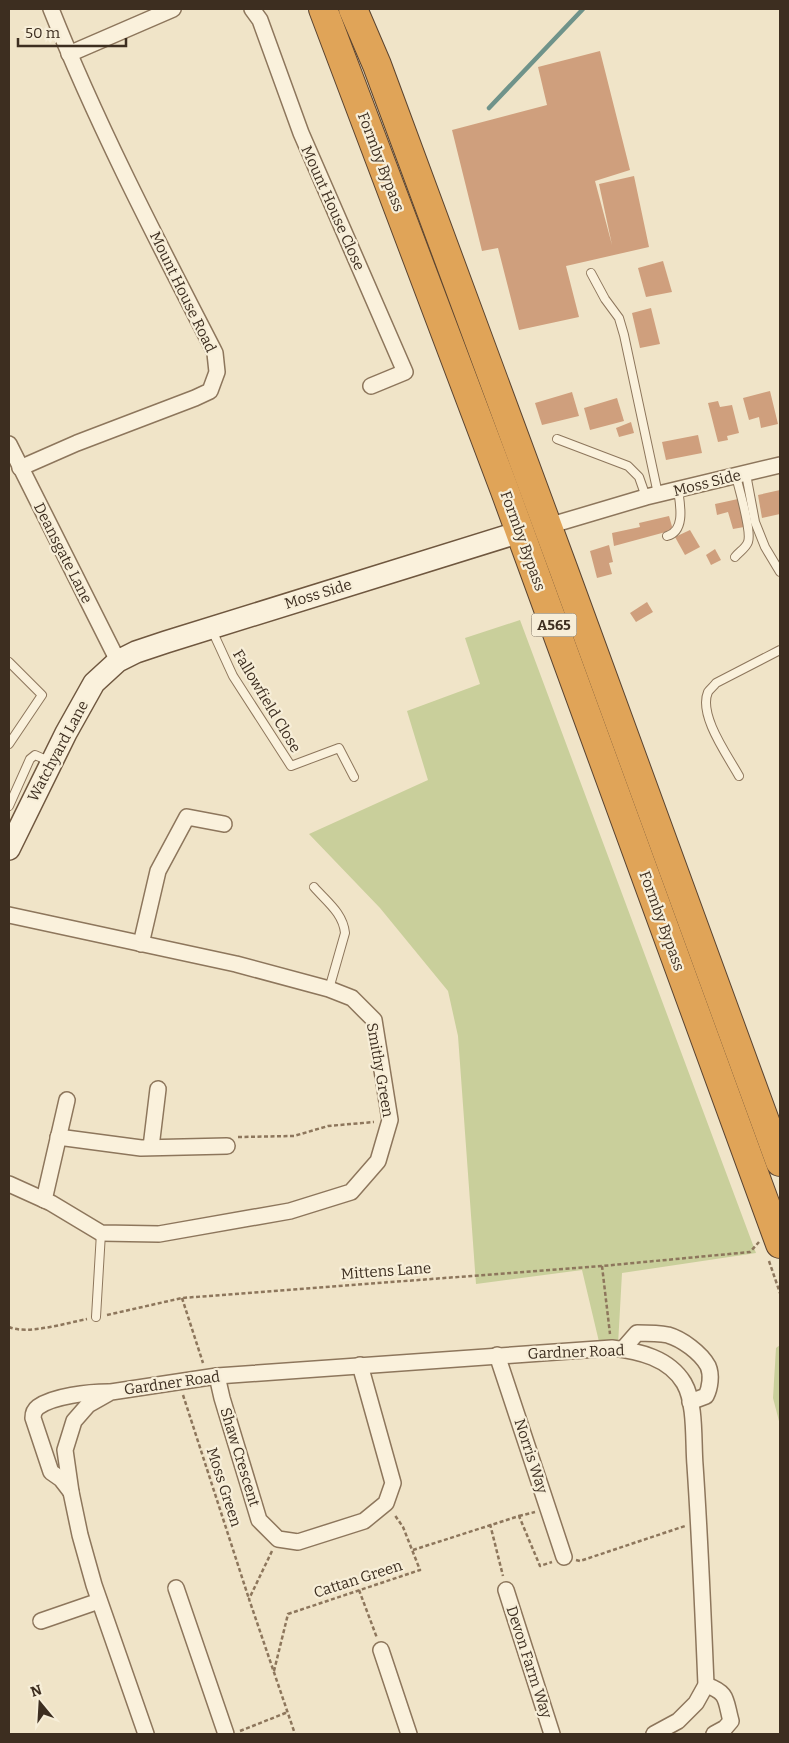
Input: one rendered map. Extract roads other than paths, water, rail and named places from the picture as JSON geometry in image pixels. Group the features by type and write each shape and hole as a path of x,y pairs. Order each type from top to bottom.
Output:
{"highway":[{"name":"Formby Bypass","path":"323,9 520,532 771,1242"},
{"name":"Formby Bypass","path":"353,9 377,65 548,526 780,1162"}],"street":[{"name":"Mount House Road","path":"20,468 77,443 210,391 217,372 215,353 139,204 69,54 51,9"},
{"path":"69,54 173,9"},
{"name":"Mount House Close","path":"252,9 260,20 301,133 405,372 372,386"},
{"name":"Deansgate Lane","path":"9,444 118,661"},
{"name":"Moss Side","path":"548,526 652,496 780,465"},
{"name":"Moss Side","path":"118,661 136,652 520,532"},
{"name":"Watchyard Lane","path":"9,849 51,762 94,683 118,661"},
{"path":"141,944 158,871 186,816 224,824"},
{"name":"Smithy Green","path":"9,915 236,964 352,998 374,1020 390,1120 378,1161 351,1192 290,1211 159,1234 101,1233 44,1200 9,1184"},
{"path":"151,1147 158,1089"},
{"path":"44,1200 66,1100"},
{"path":"58,1137 141,1148 227,1146"},
{"path":"618,1349 637,1333 669,1335 684,1343 698,1354 708,1366 710,1376 710,1390 706,1396 690,1402"},
{"name":"Gardner Road","path":"71,1492 61,1479 51,1472 33,1418 33,1412 38,1408 70,1396 89,1392 111,1392 212,1376 497,1355 618,1349 635,1351 669,1364 684,1384 690,1402 699,1521 706,1685"},
{"name":"Norris Way","path":"497,1355 564,1558"},
{"name":"Shaw Crescent","path":"212,1376 222,1398 259,1520 278,1539 298,1542 364,1521 386,1503 393,1482 360,1365"},
{"name":"Gardner Road","path":"111,1392 88,1405 74,1422 65,1450 80,1535 99,1601 146,1734"},
{"path":"176,1588 226,1734"},
{"name":"Devon Farm Way","path":"506,1590 552,1734"},
{"path":"41,1621 99,1601"},
{"path":"381,1650 409,1734"},
{"path":"654,1734 678,1720 696,1703 706,1685 719,1690 724,1695 731,1721 725,1728 714,1734"}],"lane":[{"path":"591,273 604,299 619,318 624,335 652,496"},
{"path":"557,439 628,466 639,477 652,496"},
{"path":"735,556 746,545 749,538 742,500 741,475"},
{"path":"741,475 755,522 780,572"},
{"path":"667,536 674,533 678,526 680,509 678,490"},
{"name":"Fallowfield Close","path":"211,628 233,676 291,766 339,748 354,777"},
{"path":"739,776 708,718 706,704 708,691 716,683 780,650"},
{"path":"9,662 42,695 9,744"},
{"path":"9,806 30,758 35,755 51,762"},
{"path":"314,888 342,917 344,925 345,933 329,990"},
{"path":"96,1317 101,1233"}],"waterway":[{"path":"489,108 583,9"}]}
